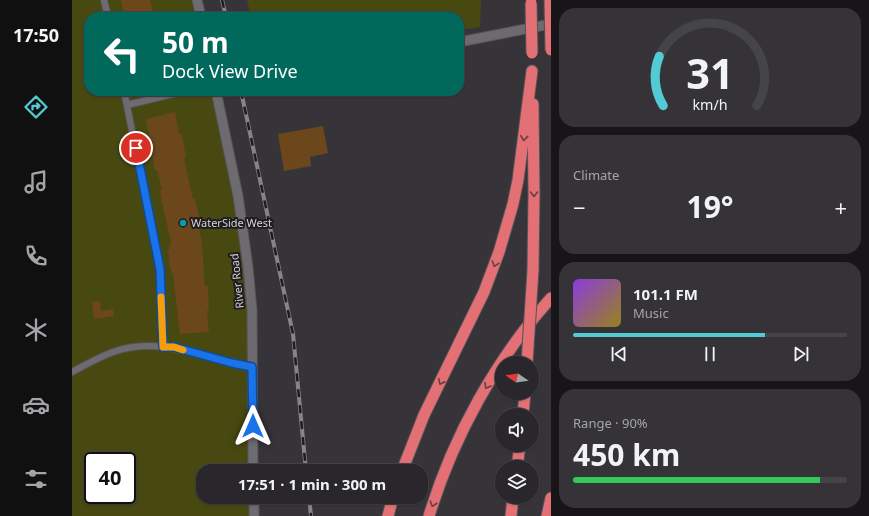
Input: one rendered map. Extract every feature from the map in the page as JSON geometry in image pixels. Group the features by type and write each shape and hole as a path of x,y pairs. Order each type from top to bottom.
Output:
{"highway":[{"path":"550,0 551,53"},
{"path":"527,356 533,270 534,194 531,2"},
{"path":"405,464 424,415 484,292 500,252 518,180 532,71"},
{"path":"429,516 452,454 478,402 509,352 551,298"},
{"path":"547,516 551,498"},
{"path":"388,516 391,504"},
{"path":"511,516 512,504"}],"street":[{"path":"104,0 107,12"},
{"path":"197,0 200,12"},
{"path":"464,41 551,24"},
{"path":"125,96 160,269 163,347"},
{"path":"127,105 164,96"},
{"name":"River Road","path":"217,96 238,196 252,310 253,464"},
{"path":"72,372 114,351 140,346 174,347 252,367"},
{"path":"254,504 254,516"}],"shaded area":[{"path":"72,0 194,0 197,12 84,12 84,96 217,96 238,196 252,310 254,464 196,464 196,504 254,504 254,516 72,516"},
{"path":"247,0 481,0 480,27 464,29 464,12 250,12"}],"building":[{"path":"121,0 150,0 153,12 124,12"},
{"name":"WaterSide West","path":"175,112 179,134 182,134 186,157 184,158 193,199 195,198 200,222 198,222 202,244 205,286 208,286 209,310 207,310 209,332 180,334 173,273 171,273 168,250 170,249 169,245 171,244 161,198 160,190 162,190 157,170 155,170 149,140 146,119"},
{"path":"323,126 328,153 310,157 311,166 284,171 278,134"},
{"path":"100,301 101,311 113,309 114,316 94,319 92,302"}],"railway":[{"path":"222,0 225,12"},
{"path":"242,96 293,334 305,464"},
{"path":"310,504 311,516"}],"slow traffic":[{"path":"161,297 163,347 174,347 183,350"}],"place":[{"name":"WaterSide West","path":"183,223"}],"route":[{"path":"136,148 160,269 163,347 174,347 252,367 253,426"}]}
